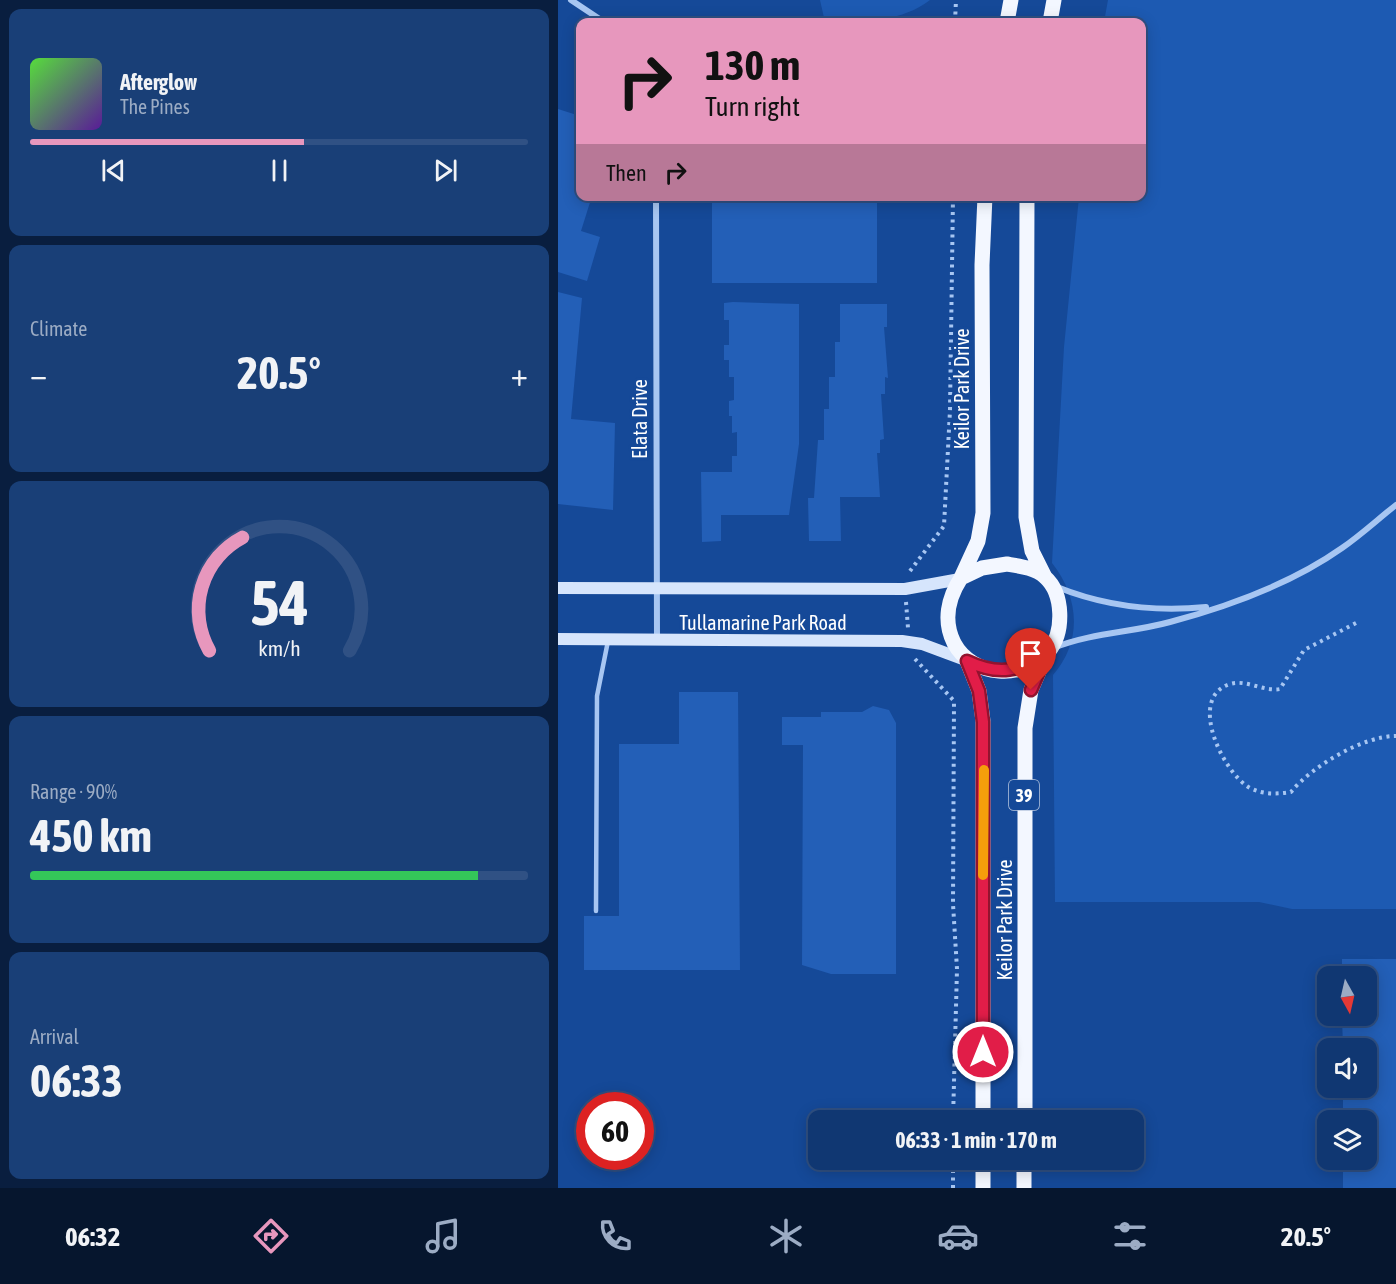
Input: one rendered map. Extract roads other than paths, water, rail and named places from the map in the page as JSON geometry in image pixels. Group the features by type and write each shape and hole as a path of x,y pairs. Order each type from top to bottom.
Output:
{"main road":[{"path":"1008,18 1011,0"},
{"path":"1051,18 1054,0"},
{"name":"Keilor Park Drive","path":"961,579 978,541 983,513 982,265 985,201"},
{"name":"39","path":"1027,201 1026,517 1032,551 1048,581 1060,616 1058,630 1049,650"},
{"path":"961,579 982,568 1006,564 1032,570 1048,581"},
{"name":"39","path":"961,579 949,603 948,624 953,640 966,661"},
{"path":"966,661 991,671 1004,671 1027,665 1049,650"},
{"name":"Keilor Park Drive","path":"1025,1110 1024,728 1031,690 1049,650"},
{"name":"Keilor Park Drive","path":"966,661 979,691 983,722 983,1110"},
{"path":"983,1170 983,1188"},
{"path":"1024,1170 1024,1188"}],"street":[{"path":"572,0 598,18"},
{"name":"Elata Drive","path":"656,201 657,642"},
{"path":"1049,650 1096,634 1170,622 1267,590 1297,576 1342,548 1396,505"},
{"name":"Tullamarine Park Road","path":"558,588 905,589 961,579"},
{"path":"1048,581 1093,599 1143,608 1215,606"},
{"name":"Tullamarine Park Road","path":"558,639 657,642 909,642 933,647 966,661"}],"lane":[{"path":"596,910 597,696 608,641"}]}
